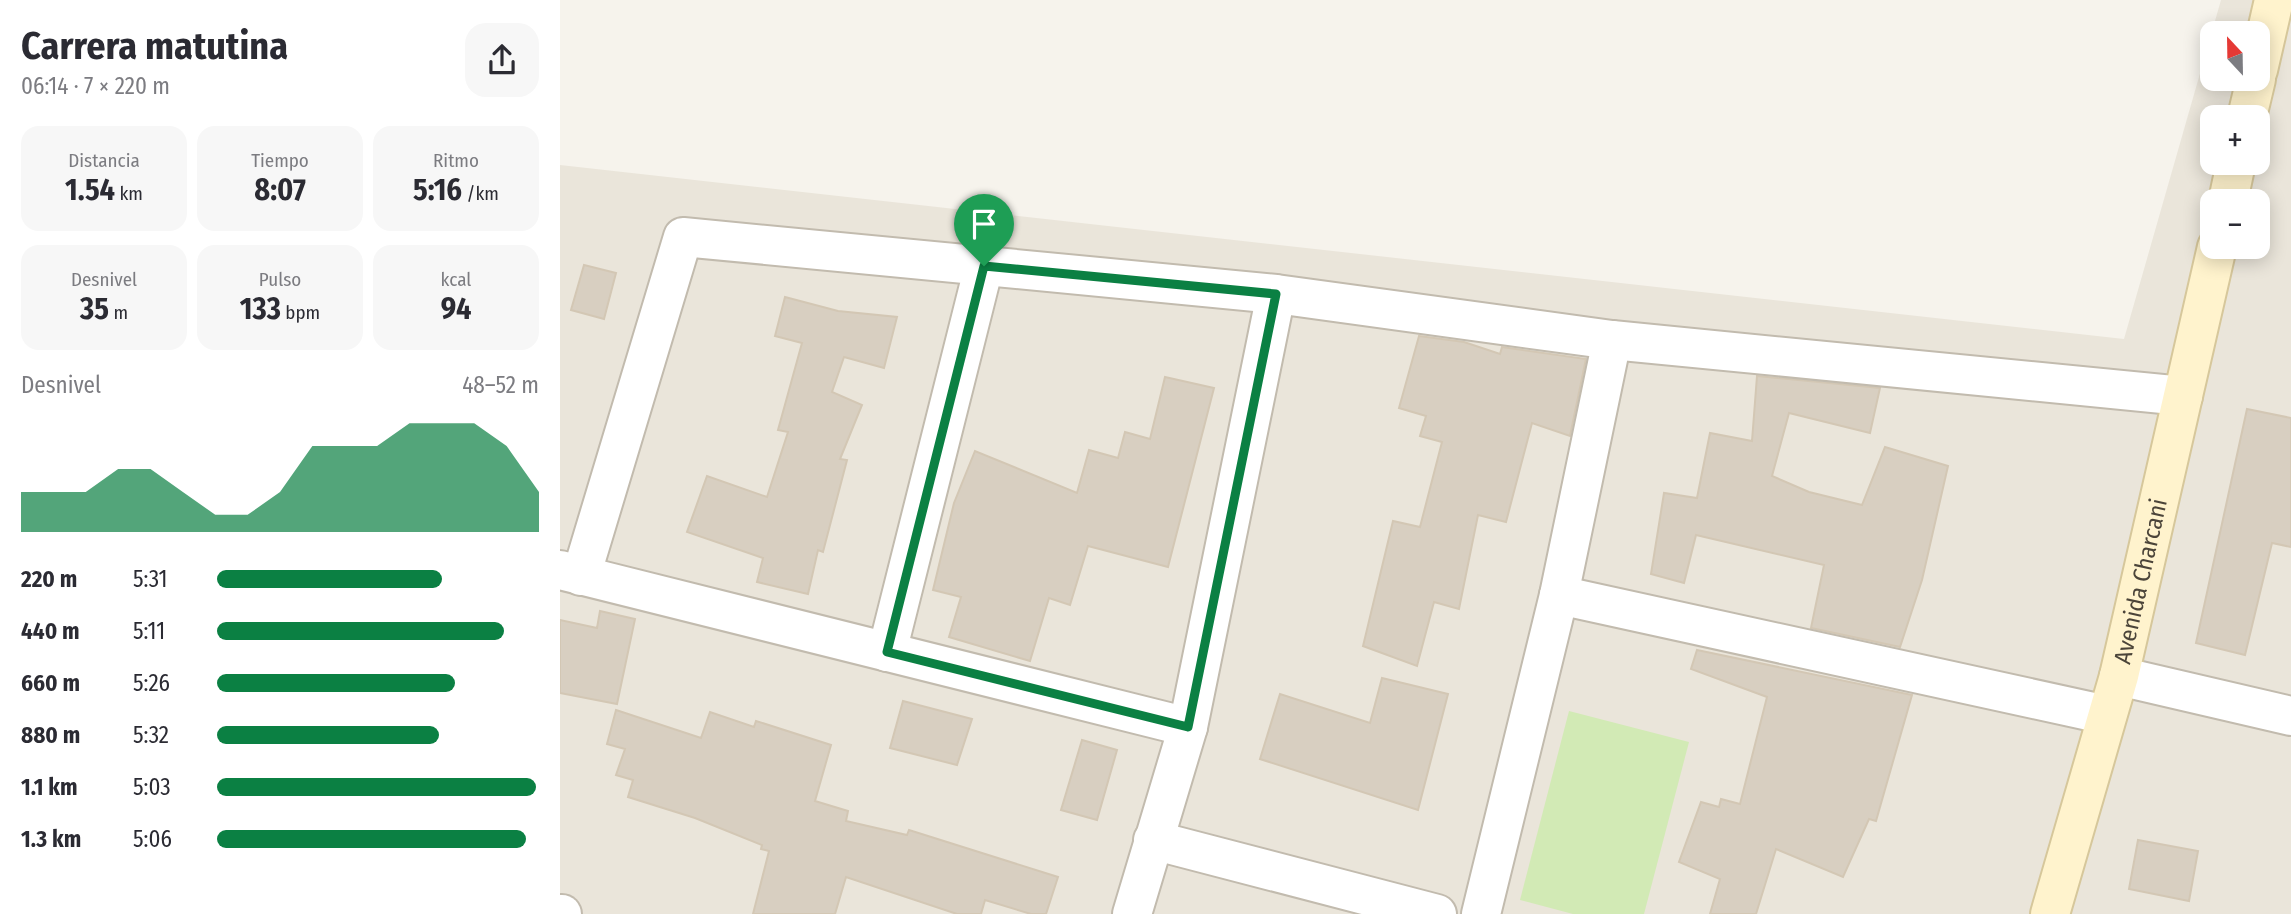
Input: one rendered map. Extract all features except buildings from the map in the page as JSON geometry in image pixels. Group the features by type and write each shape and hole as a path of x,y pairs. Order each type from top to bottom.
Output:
{"main road":[{"path":"2269,21 2274,0"},
{"name":"Avenida Charcani","path":"2050,914 2119,676 2214,259"}],"street":[{"path":"1188,727 571,573 683,237 1276,294 1612,340 2183,396"},
{"path":"887,652 984,266"},
{"path":"1132,914 1188,727 1276,294"},
{"path":"1481,914 1559,595 1612,340"},
{"path":"1559,595 2107,715"},
{"path":"2119,676 2291,716"},
{"path":"1153,840 1437,914"}],"shaded area":[{"path":"2221,0 2291,0 2291,914 560,914 560,165 2124,339 2200,73 2200,91 2270,91 2270,21 2215,21"}],"green space":[{"path":"1569,711 1689,742 1644,914 1573,914 1520,900"}],"route":[{"path":"984,266 1276,294 1188,727 887,652 984,266"}]}
